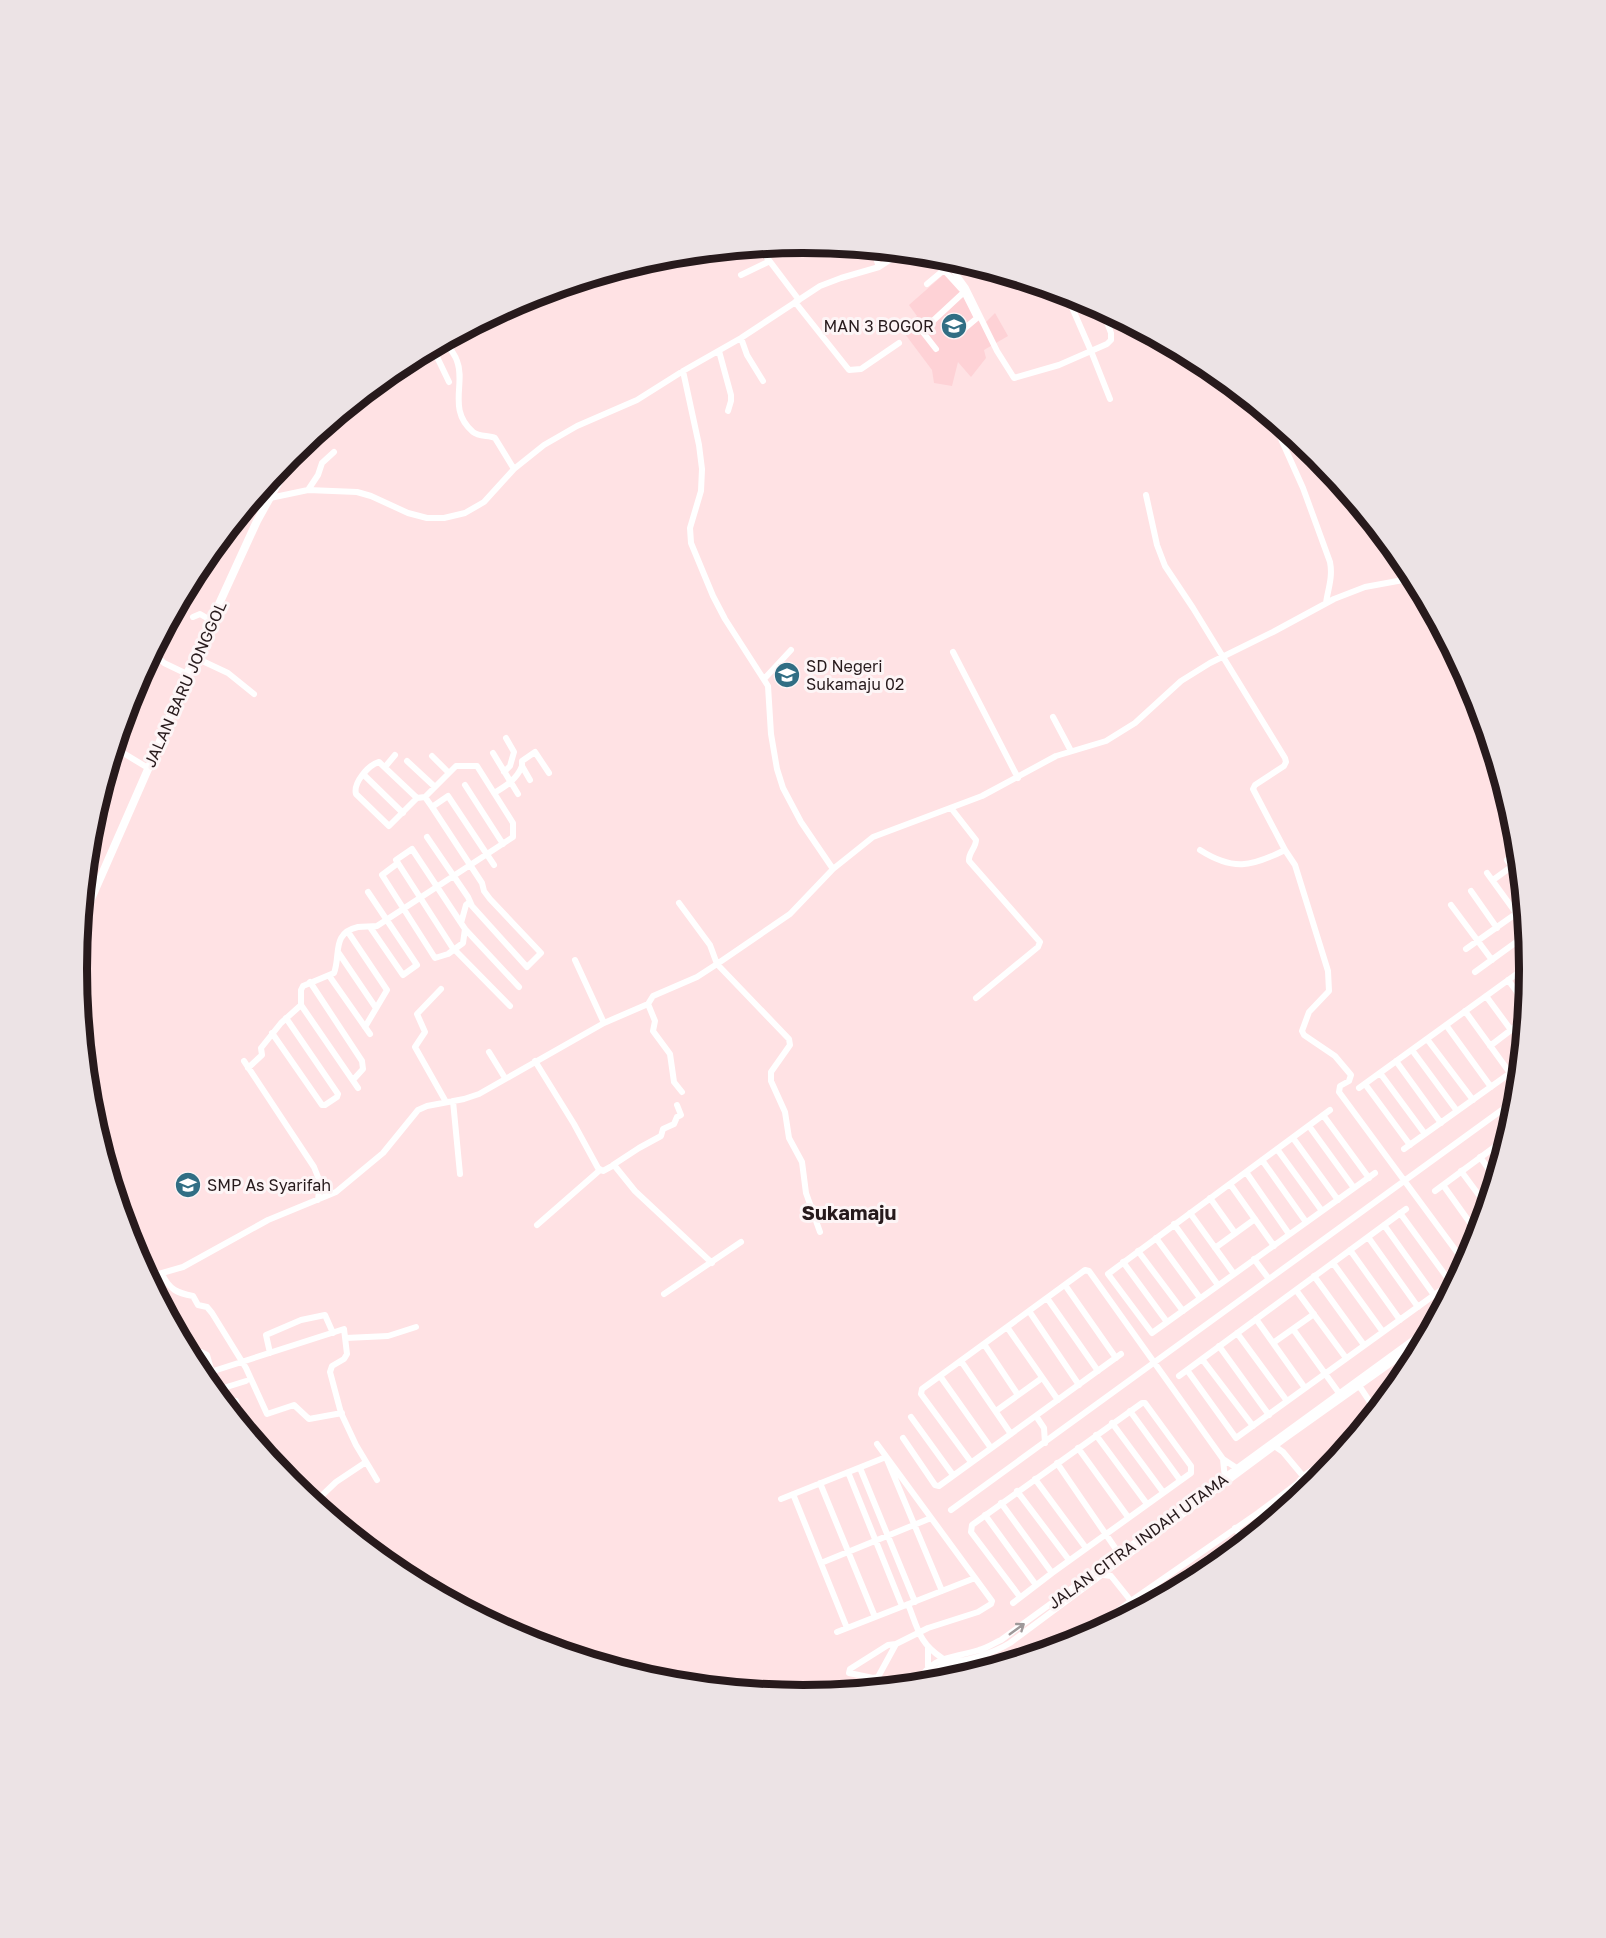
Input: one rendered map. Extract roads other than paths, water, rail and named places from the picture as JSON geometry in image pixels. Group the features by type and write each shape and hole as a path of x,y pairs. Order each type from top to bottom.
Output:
{"main road":[{"name":"JALAN BARU JONGGOL","path":"91,899 188,674 257,521 278,483"}],"street":[{"path":"764,255 849,370 861,369 899,343"},
{"path":"876,257 879,267"},
{"path":"270,498 308,490 357,492 416,516 444,518 465,513 477,507 532,453 558,436 627,406 741,338 828,282 879,267 892,259"},
{"path":"741,275 768,262"},
{"path":"927,284 946,268"},
{"path":"946,268 964,292 977,318 958,334"},
{"path":"946,268 966,288 997,351 1014,378 1059,365 1107,344 1111,340 1111,333 1107,321"},
{"path":"936,349 922,331 964,292"},
{"path":"1071,306 1110,399"},
{"path":"741,338 747,355 764,381"},
{"path":"448,347 458,361 460,375 458,401 462,417 476,434 495,438 514,469"},
{"path":"718,351 731,395 728,411"},
{"path":"435,355 449,382"},
{"path":"683,371 702,469 701,491 692,521 691,543 713,596 738,641 765,678 770,692 774,752 783,788 811,839 833,869"},
{"path":"1279,435 1299,478 1330,562 1330,583 1326,603"},
{"path":"308,490 318,475 322,463 334,452"},
{"path":"1146,495 1161,557 1285,758 1284,766 1255,785 1253,789 1295,865 1328,971 1329,991 1309,1012 1302,1031 1304,1035 1335,1056 1351,1075 1349,1081 1340,1086 1339,1092 1459,1254"},
{"path":"156,1275 189,1264 267,1220 336,1192 383,1153 418,1110 478,1094 604,1023 648,1004 653,996 697,977 789,914 833,869 880,833 982,795 1056,756 1106,741 1148,712 1181,681 1223,656 1326,603 1365,587 1404,580"},
{"path":"193,617 200,614 212,621"},
{"path":"765,678 791,650"},
{"path":"953,651 1018,777"},
{"path":"159,658 164,663 188,674"},
{"path":"196,658 228,673 254,694"},
{"path":"1053,717 1071,751"},
{"path":"504,772 510,766 514,752 506,738"},
{"path":"121,751 148,768"},
{"path":"494,793 511,782 519,772 522,761 536,752 549,772"},
{"path":"493,753 518,794"},
{"path":"385,767 395,755"},
{"path":"432,756 449,772"},
{"path":"407,761 435,787"},
{"path":"358,1088 301,1005 301,988 335,972 340,939 348,932 358,927 377,926 388,920 437,888 453,877 470,866 487,854 513,837 513,823 477,766 456,766 435,787 421,798 403,813 389,826 356,794 357,783 375,762 379,762 421,798 432,807 470,866 490,899 541,953 527,967 472,906 470,902 453,877 428,837"},
{"path":"522,766 530,780"},
{"path":"364,775 403,813"},
{"path":"465,785 503,844"},
{"path":"432,807 448,796 495,866"},
{"path":"951,808 976,840 977,843 969,856 969,861 1040,942 1038,947 976,998"},
{"path":"510,1006 452,947 396,860 412,849 463,926 519,987"},
{"path":"1200,850 1213,859 1244,866 1258,863 1285,850"},
{"path":"1493,880 1511,867 1507,860"},
{"path":"398,863 381,875 435,958 448,954 463,943 466,905 470,902"},
{"path":"1466,950 1516,913 1487,873"},
{"path":"1471,891 1497,928"},
{"path":"368,892 417,965 404,975 400,973 370,927"},
{"path":"679,903 710,945 717,964 789,1039 790,1045 771,1072 771,1081 785,1112 789,1138 802,1162 806,1193 820,1232"},
{"path":"1451,905 1491,960"},
{"path":"348,932 386,988 365,1027"},
{"path":"1475,972 1518,940"},
{"path":"338,952 376,1008"},
{"path":"575,960 604,1023"},
{"path":"1359,1088 1519,974"},
{"path":"330,976 370,1034"},
{"path":"1508,980 1518,993"},
{"path":"310,982 362,1061 363,1069 353,1080"},
{"path":"441,989 417,1014 425,1032 415,1047 449,1102 460,1174"},
{"path":"1486,996 1511,1030"},
{"path":"648,1004 655,1021 653,1031 670,1054 674,1082 682,1092"},
{"path":"248,1068 262,1055 261,1048 272,1033 301,1005"},
{"path":"1365,1084 1407,1147 1491,1087 1510,1073 1465,1011"},
{"path":"272,1033 322,1105 337,1097 338,1094 286,1018"},
{"path":"1446,1025 1491,1087"},
{"path":"1490,1046 1516,1026"},
{"path":"1427,1039 1473,1100"},
{"path":"1412,1050 1457,1111"},
{"path":"489,1052 505,1078"},
{"path":"243,1061 314,1167 320,1182 318,1200"},
{"path":"535,1061 600,1170"},
{"path":"1396,1061 1441,1123"},
{"path":"1380,1073 1425,1134"},
{"path":"537,1225 600,1170 603,1171 661,1136 663,1129 674,1124 677,1117 681,1115 677,1105"},
{"path":"951,1510 1505,1107"},
{"path":"1330,1110 1108,1274 1150,1333 1375,1173"},
{"path":"1323,1115 1369,1178"},
{"path":"1309,1126 1354,1188"},
{"path":"1293,1138 1338,1200"},
{"path":"1434,1191 1497,1144"},
{"path":"1277,1149 1322,1211"},
{"path":"1480,1157 1490,1171"},
{"path":"1262,1160 1306,1222"},
{"path":"613,1165 635,1191 712,1263"},
{"path":"1461,1171 1481,1198"},
{"path":"1246,1172 1289,1234"},
{"path":"1230,1184 1274,1246"},
{"path":"1443,1185 1471,1224"},
{"path":"1210,1198 1235,1233"},
{"path":"1179,1376 1403,1211 1449,1276"},
{"path":"1190,1213 1234,1274"},
{"path":"1215,1248 1255,1219"},
{"path":"1174,1224 1218,1285"},
{"path":"1384,1225 1434,1295"},
{"path":"1368,1237 1418,1306"},
{"path":"1156,1238 1200,1298"},
{"path":"664,1294 741,1242"},
{"path":"1350,1250 1400,1320"},
{"path":"1138,1251 1183,1311"},
{"path":"1254,1259 1269,1279"},
{"path":"1123,1262 1167,1322"},
{"path":"1333,1263 1383,1332"},
{"path":"971,1462 921,1393 922,1389 1085,1270 1089,1272 1223,1460 1240,1470"},
{"path":"162,1274 174,1290 192,1296 198,1305 209,1309 246,1368 267,1414 294,1405 309,1419 342,1413"},
{"path":"1314,1276 1364,1346"},
{"path":"903,1438 935,1485 939,1486 1118,1356 1065,1285"},
{"path":"1187,1370 1235,1438 1444,1287"},
{"path":"1296,1290 1346,1359"},
{"path":"1047,1298 1098,1371"},
{"path":"1029,1311 1079,1385"},
{"path":"1273,1343 1314,1314"},
{"path":"270,1353 266,1335 301,1320 325,1315 333,1333"},
{"path":"1256,1319 1305,1388"},
{"path":"346,1338 388,1336 416,1327"},
{"path":"1007,1327 1058,1400"},
{"path":"211,1372 344,1329 346,1357 330,1369 342,1413 356,1444 377,1480"},
{"path":"1293,1329 1339,1393"},
{"path":"1237,1333 1287,1401"},
{"name":"JALAN CITRA INDAH UTAMA","path":"922,1675 928,1666 942,1658 980,1650 1001,1640 1119,1554 1226,1481 1339,1393 1358,1384 1416,1339"},
{"path":"984,1344 1018,1395"},
{"path":"1219,1346 1269,1415"},
{"path":"1283,1452 1282,1438 1409,1350"},
{"path":"199,1353 205,1353 211,1371"},
{"path":"1202,1359 1252,1426"},
{"path":"961,1361 1011,1434"},
{"path":"940,1376 991,1448"},
{"path":"996,1411 1042,1378"},
{"path":"225,1391 246,1381"},
{"path":"1358,1384 1372,1404"},
{"path":"1013,1603 1191,1473 1192,1469 1147,1405 1142,1403 1112,1423 972,1525 971,1532 1020,1597"},
{"path":"1130,1411 1180,1480"},
{"path":"1036,1416 1044,1428 1045,1443"},
{"path":"911,1417 953,1475"},
{"path":"1112,1423 1163,1492"},
{"path":"1044,1428 1058,1434"},
{"path":"1096,1435 1147,1504"},
{"path":"877,1444 992,1601 978,1612 919,1632 896,1644 888,1645 850,1669 849,1673 878,1677 896,1644"},
{"path":"1273,1445 1283,1452 1303,1476"},
{"path":"1078,1448 1128,1517"},
{"path":"781,1499 886,1457"},
{"path":"886,1457 942,1591"},
{"path":"931,1673 950,1662 977,1657 1010,1643 1104,1575 1226,1481 1223,1460"},
{"path":"320,1497 336,1482 366,1462"},
{"path":"1057,1463 1124,1560"},
{"path":"860,1468 887,1536 919,1632 928,1648 942,1658"},
{"path":"1116,1613 1258,1513 1298,1483 1303,1476 1313,1471"},
{"path":"848,1472 876,1540 909,1604"},
{"path":"1035,1479 1086,1548"},
{"path":"820,1483 875,1617"},
{"path":"1017,1491 1069,1560"},
{"path":"793,1494 847,1628"},
{"path":"1001,1503 1052,1573"},
{"path":"1258,1513 1262,1518"},
{"path":"985,1515 1036,1585"},
{"path":"821,1563 931,1518"},
{"path":"1235,1528 1241,1536"},
{"path":"1111,1576 1113,1568"},
{"path":"1104,1575 1111,1576 1131,1601"},
{"path":"837,1632 975,1578"},
{"path":"1139,1596 1142,1599"},
{"path":"928,1648 928,1666"}],"place":[{"name":"MAN 3 BOGOR","path":"954,326"},
{"name":"SD Negeri Sukamaju 02","path":"787,675"},
{"name":"SMP As Syarifah","path":"188,1185"}],"district":[{"name":"Sukamaju","path":"849,1213"}]}
